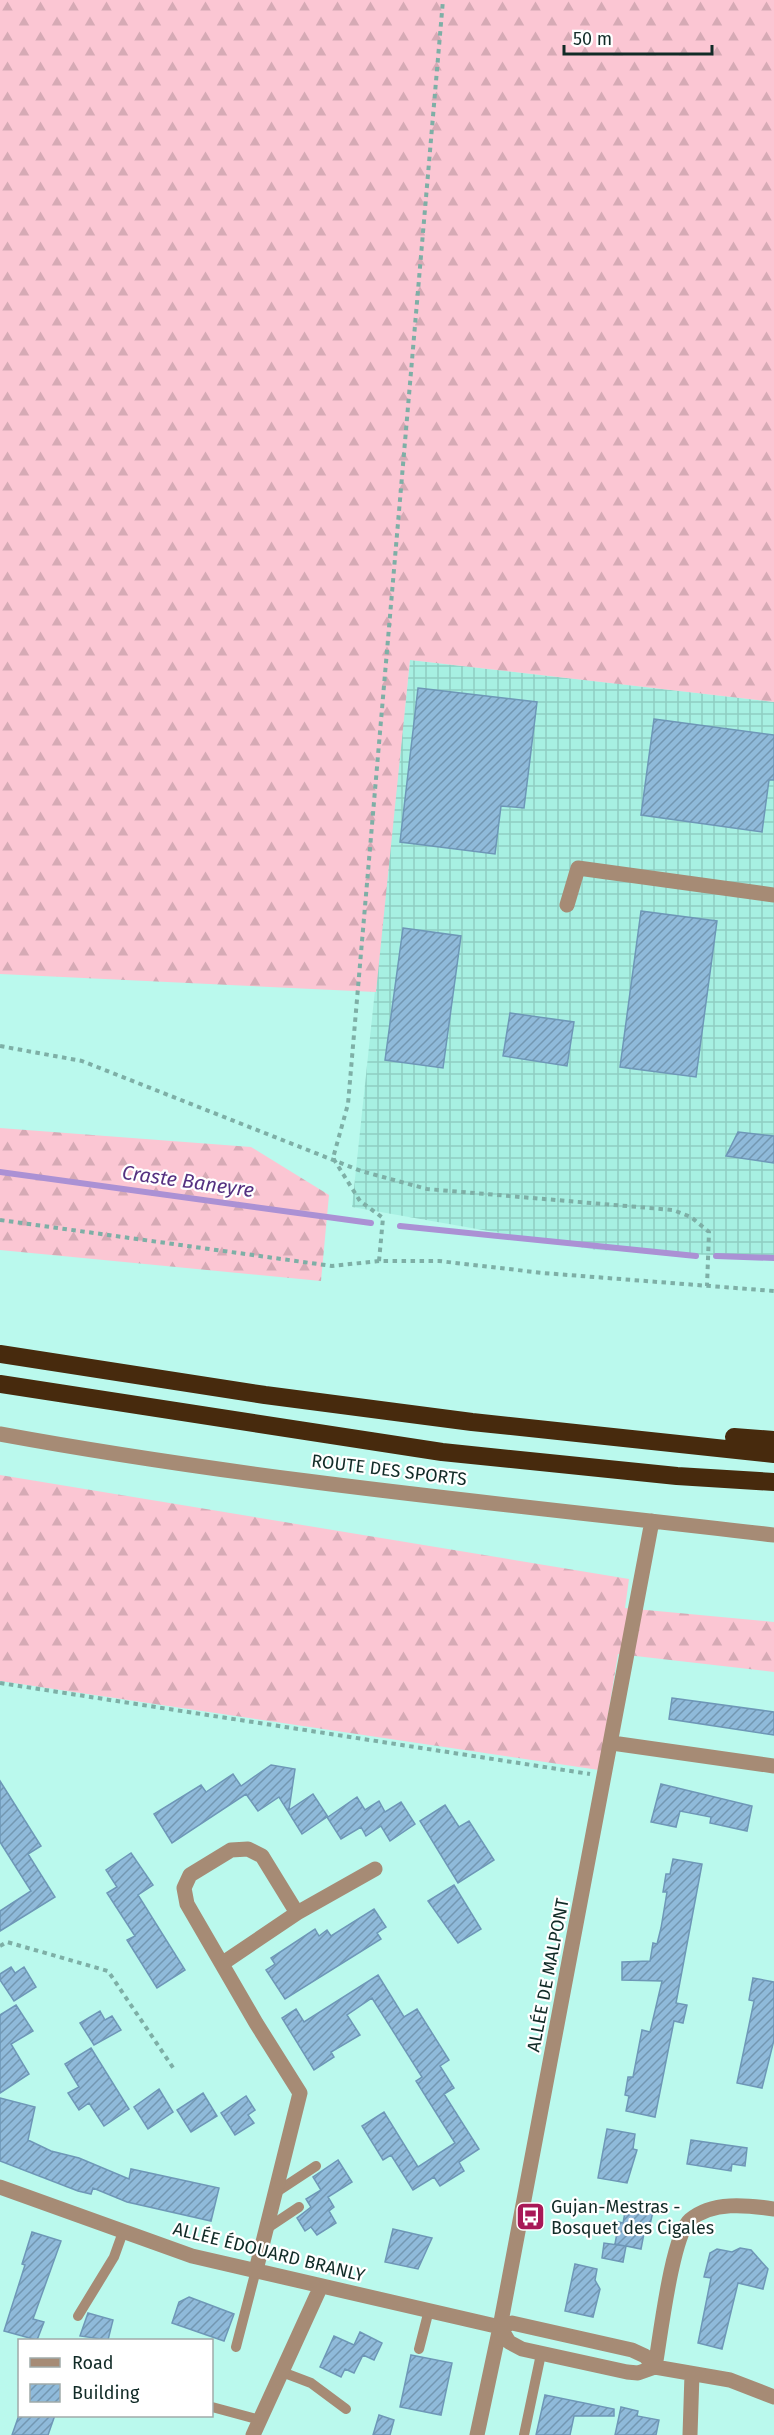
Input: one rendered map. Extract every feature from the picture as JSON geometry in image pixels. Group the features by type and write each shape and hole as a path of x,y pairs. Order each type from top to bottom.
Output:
{"highway":[{"path":"0,1354 265,1395 472,1422 774,1454"},
{"path":"0,1384 442,1452 774,1488"},
{"path":"472,1422 774,1440"},
{"path":"677,1476 774,1482"}],"street":[{"path":"567,905 578,868 774,896"},
{"name":"ROUTE DES SPORTS","path":"0,1434 68,1447 287,1478 774,1535"},
{"name":"ALLÉE DE MALPONT","path":"477,2435 500,2327 612,1743 652,1521"},
{"path":"612,1743 774,1766"},
{"path":"256,2270 300,2092 256,2023 188,1904 184,1888 190,1875 231,1850 248,1849 262,1856 297,1913"},
{"path":"223,1963 297,1913 375,1869"},
{"name":"ALLÉE ÉDOUARD BRANLY","path":"0,2187 192,2256 500,2327 512,2323 632,2350 645,2356 655,2367"},
{"path":"655,2367 678,2242 688,2221 707,2210 719,2207 774,2209"},
{"path":"253,2435 321,2286"},
{"path":"500,2327 509,2342 522,2349 541,2354 627,2373 638,2373 655,2367 730,2380 774,2397"},
{"path":"690,2435 692,2374"}],"lane":[{"path":"275,2193 316,2166"},
{"path":"266,2229 299,2207"},
{"path":"78,2316 114,2257 123,2232"},
{"path":"236,2347 256,2270"},
{"path":"419,2349 429,2310"},
{"path":"524,2435 541,2354"},
{"path":"282,2372 311,2383 346,2409"},
{"path":"213,2407 260,2420"}],"path":[{"path":"379,1261 383,1218 360,1201 333,1158 348,1104 443,0"},
{"path":"0,1046 82,1061 333,1158 361,1172 427,1189 673,1210 691,1216 709,1233 707,1286"},
{"path":"0,1220 332,1266 379,1261 440,1261 543,1273 774,1291"},
{"path":"0,1683 605,1776"},
{"path":"0,1946 7,1942 108,1971 174,2069"}],"shaded area":[{"path":"410,660 774,702 774,1258 597,1250 352,1207"}],"green space":[{"path":"0,0 774,0 774,702 410,660 376,992 0,974"},
{"path":"0,1128 251,1147 329,1195 321,1281 0,1250"},
{"path":"0,1475 629,1579 625,1608 774,1622 774,1672 618,1654 599,1770 0,1681"}],"building":[{"path":"418,688 537,702 524,808 501,806 495,854 400,842"},
{"path":"654,719 774,735 774,780 769,780 762,832 641,815"},
{"path":"641,911 717,921 696,1077 620,1067"},
{"path":"403,928 461,936 443,1068 385,1060"},
{"path":"510,1013 574,1022 567,1066 503,1056"},
{"path":"738,1132 774,1136 774,1163 726,1156"},
{"path":"672,1698 774,1712 774,1735 669,1719"},
{"path":"271,1765 295,1769 289,1810 313,1794 328,1817 357,1797 365,1810 379,1801 385,1812 401,1802 415,1824 390,1841 381,1826 366,1836 361,1827 341,1839 327,1817 302,1834 279,1797 258,1811 246,1794 172,1843 154,1814 201,1785 206,1792 233,1774 241,1786"},
{"path":"0,1781 41,1846 28,1854 55,1897 0,1931 0,1911 31,1891 0,1842"},
{"path":"661,1784 752,1806 747,1831 710,1823 711,1817 680,1811 676,1827 651,1822"},
{"path":"445,1805 459,1827 469,1821 494,1860 458,1883 420,1821"},
{"path":"131,1853 153,1885 138,1895 185,1970 157,1988 127,1940 135,1936 107,1893 117,1887 106,1870"},
{"path":"673,1859 702,1864 676,2003 687,2005 683,2023 674,2021 655,2117 626,2111 629,2096 625,2095 628,2077 633,2077 642,2030 650,2032 662,1981 622,1980 622,1962 650,1961 653,1943 657,1944 661,1928 667,1892 663,1892 666,1874 670,1874"},
{"path":"454,1885 481,1929 458,1943 428,1901"},
{"path":"374,1909 386,1927 377,1933 381,1939 285,1999 266,1970 275,1964 271,1958 315,1929 319,1936 327,1930 331,1936"},
{"path":"11,1967 15,1973 24,1967 36,1987 14,2001 0,1980 0,1974"},
{"path":"378,1975 404,2017 417,2009 449,2060 440,2066 454,2088 444,2094 479,2149 459,2162 464,2171 440,2186 434,2177 413,2190 391,2155 383,2160 362,2126 384,2112 418,2167 455,2143 416,2081 422,2077 372,1998 347,2015 360,2035 331,2052 334,2057 314,2070 282,2018 296,2009 304,2022"},
{"path":"753,1978 774,1982 774,2040 762,2088 737,2083 754,2001 749,2000"},
{"path":"16,2005 33,2031 11,2044 29,2074 0,2093 0,2015"},
{"path":"100,2011 105,2020 112,2016 121,2030 94,2045 80,2023"},
{"path":"91,2048 129,2109 104,2126 89,2103 79,2110 68,2093 79,2087 65,2064"},
{"path":"159,2089 173,2112 148,2129 134,2107"},
{"path":"203,2093 217,2116 191,2132 177,2110"},
{"path":"246,2096 255,2110 248,2115 254,2123 235,2135 221,2113"},
{"path":"0,2098 35,2107 28,2140 51,2151 79,2158 129,2179 131,2169 219,2188 211,2221 127,2202 93,2188 91,2194 78,2191 0,2161"},
{"path":"607,2129 635,2134 633,2149 637,2150 627,2183 598,2178"},
{"path":"691,2140 747,2148 745,2166 732,2164 731,2171 687,2164"},
{"path":"338,2160 352,2182 328,2197 334,2207 329,2211 336,2223 317,2235 311,2227 305,2231 297,2218 311,2207 306,2199 321,2190 313,2177"},
{"path":"627,2202 654,2207 649,2229 645,2228 641,2249 626,2246 623,2262 602,2258 604,2243 625,2246 615,2244 619,2222 623,2223"},
{"path":"393,2229 432,2238 418,2269 385,2262"},
{"path":"32,2232 61,2241 33,2319 44,2322 37,2339 4,2331 25,2265 22,2264"},
{"path":"740,2248 751,2250 768,2269 763,2289 738,2283 722,2349 698,2343 711,2278 704,2277 710,2253 717,2249 732,2252"},
{"path":"575,2264 597,2269 595,2280 600,2289 593,2317 565,2311"},
{"path":"189,2297 234,2314 224,2341 172,2323 179,2302"},
{"path":"88,2313 113,2320 108,2339 80,2336"},
{"path":"360,2332 382,2343 374,2360 363,2355 354,2373 345,2369 341,2377 320,2367 334,2336 354,2345"},
{"path":"411,2355 452,2363 441,2415 400,2407"},
{"path":"545,2395 614,2409 614,2416 574,2416 570,2435 536,2435"},
{"path":"621,2407 638,2411 637,2416 659,2420 656,2435 615,2435"},
{"path":"379,2415 394,2420 390,2435 373,2435"},
{"path":"18,2417 54,2417 48,2435 12,2435"}],"waterway":[{"name":"Craste Baneyre","path":"0,1172 371,1223"},
{"name":"Craste Baneyre","path":"400,1226 696,1256"},
{"name":"Craste Baneyre","path":"716,1256 774,1258"}],"place":[{"name":"Gujan-Mestras - Bosquet des Cigales","path":"530,2217"}]}
